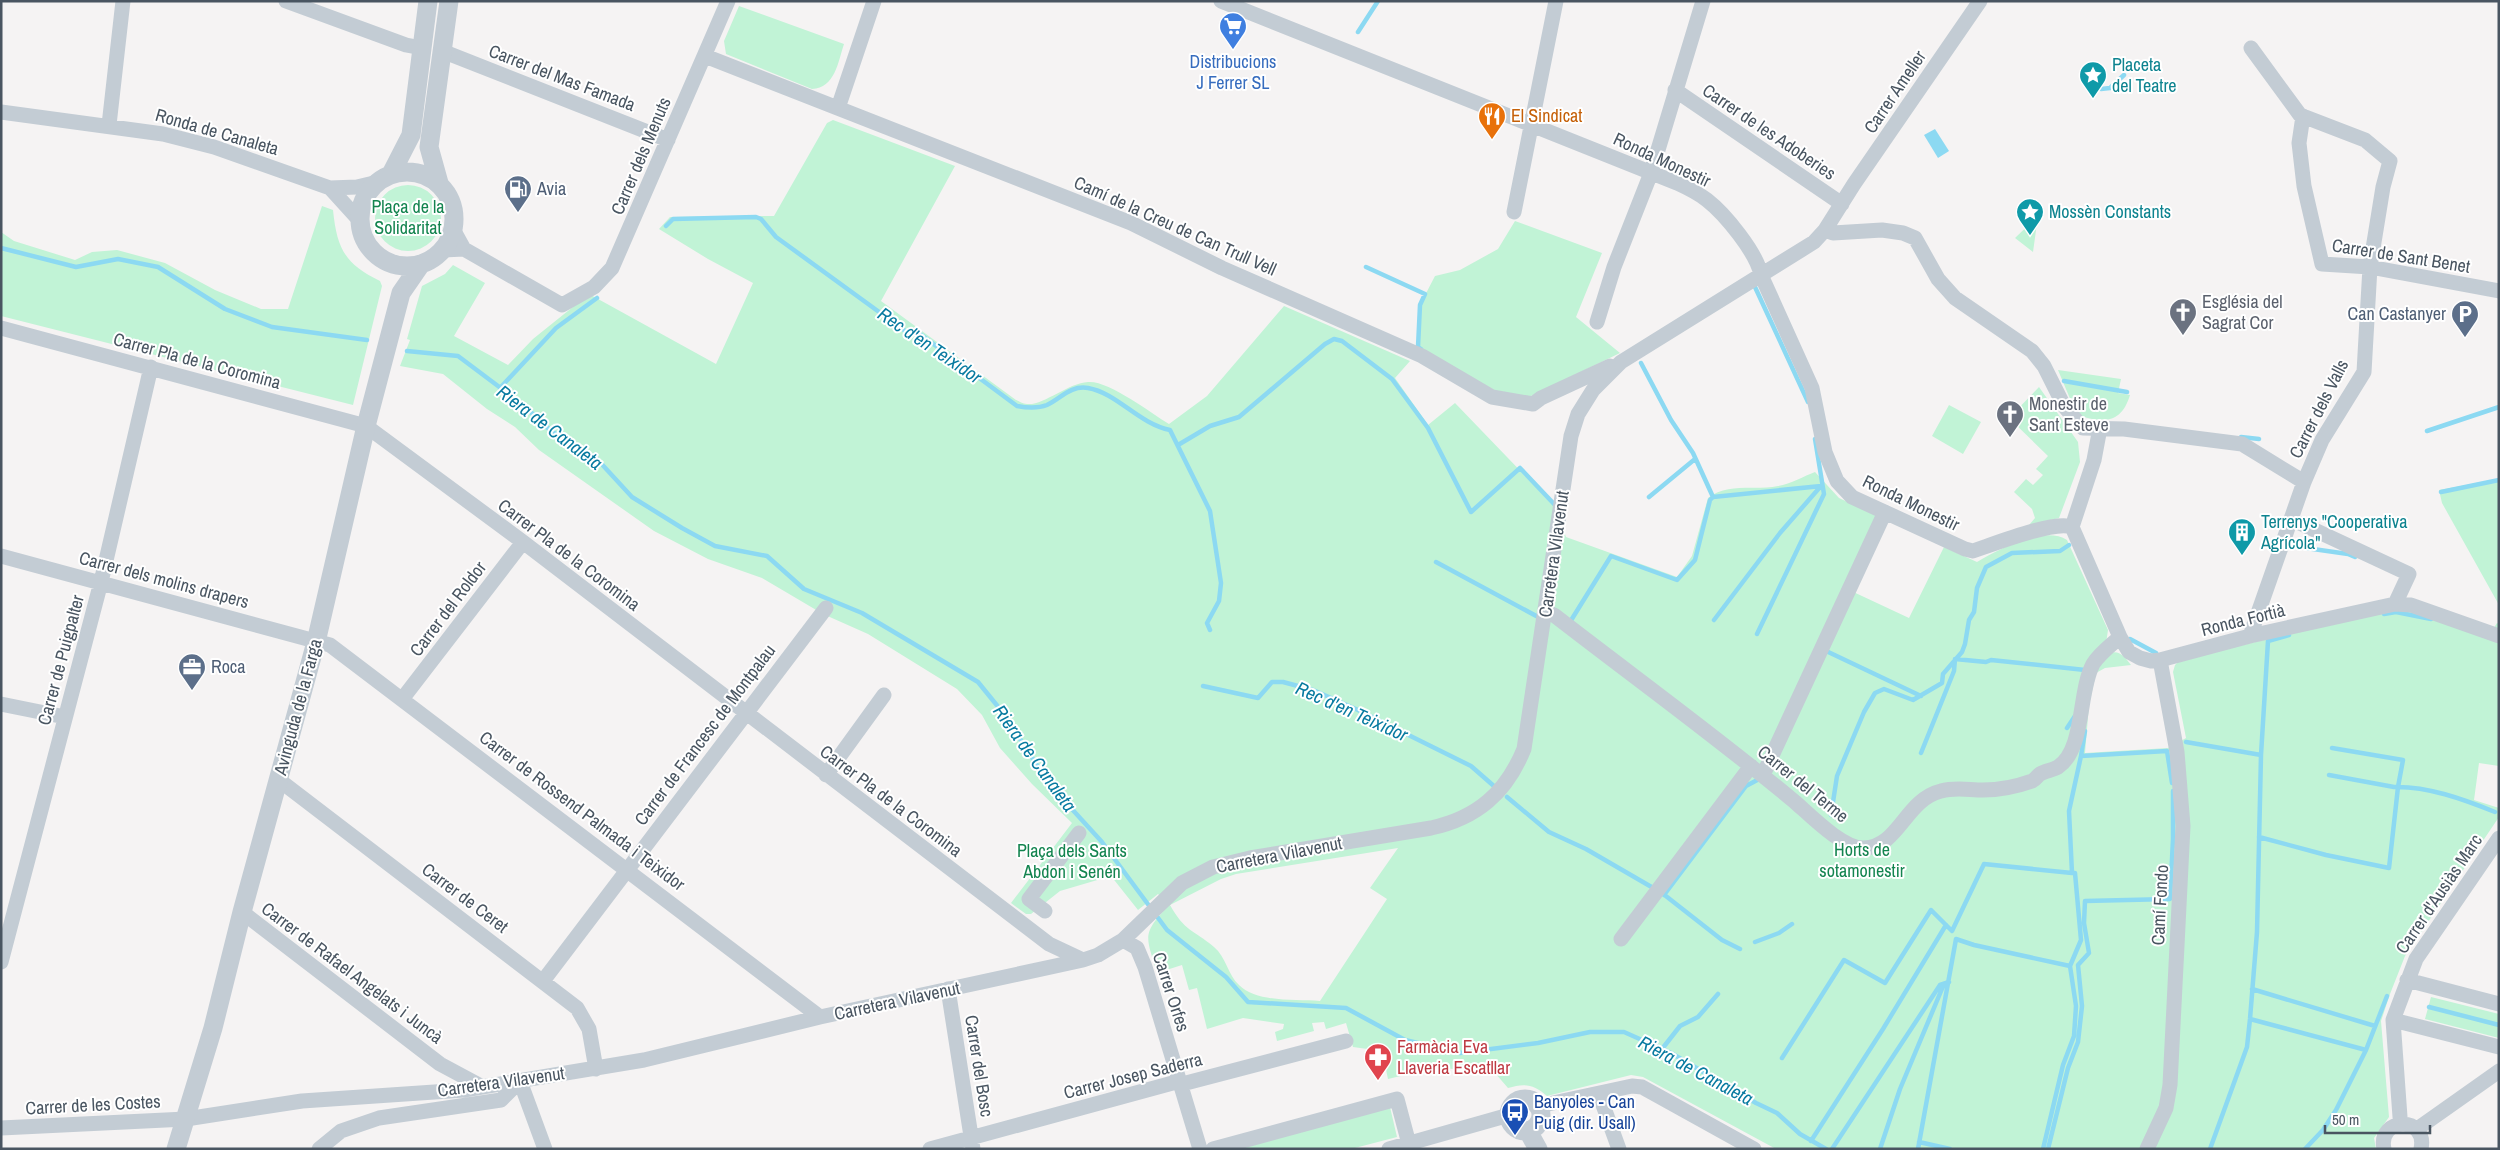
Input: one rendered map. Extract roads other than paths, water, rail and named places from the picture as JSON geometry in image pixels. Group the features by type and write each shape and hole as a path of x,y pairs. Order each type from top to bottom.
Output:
{"street":[{"path":"109,125 123,1"},
{"path":"286,1 422,48"},
{"path":"384,178 403,171 416,172 428,176 439,183 448,195 454,208 451,238 443,250 433,258 421,264 408,266 394,264 381,258 370,248 363,236 360,222 361,207 367,193 384,178 411,135 428,1"},
{"path":"439,183 429,147 449,1"},
{"name":"Carrer dels Menuts","path":"464,249 562,306 594,287 612,268 728,1"},
{"path":"838,108 874,1"},
{"name":"Ronda Monestir","path":"1222,1 1651,173 1694,191 1709,201 1734,228 1759,265 1761,275 1812,388 1829,466 1837,481 1852,497 1973,551 2045,528 2066,525 2072,527"},
{"path":"1514,212 1556,1"},
{"path":"1597,322 1614,267 1651,173 1702,1"},
{"name":"Carrer Ameller","path":"1825,230 1980,1"},
{"path":"2251,48 2303,116"},
{"name":"Carrer del Mas Famada","path":"442,51 668,140"},
{"name":"Camí de la Creu de Can Trull Vell","path":"705,56 1131,223 1222,268 1422,356 1492,397 1533,404 1600,370 1621,362"},
{"name":"Carrer de les Adoberies","path":"1675,90 1842,204"},
{"name":"Ronda de Canaleta","path":"1,112 109,125 163,134 214,147 330,188 357,187 384,178"},
{"name":"Carrer dels Valls","path":"2250,636 2304,482 2322,440 2364,372 2370,267 2383,187 2390,161 2365,140 2303,116"},
{"name":"Carrer de Sant Benet","path":"2303,116 2299,143 2304,186 2322,264 2370,267 2499,291"},
{"name":"Ronda de Canaleta","path":"330,188 360,222"},
{"path":"443,250 464,249 453,229"},
{"path":"1825,230 1833,233 1882,230 1904,233 1915,238 1938,279 1955,298 2019,340 2032,351 2044,366 2064,406 2083,428 2124,429 2242,444 2304,482"},
{"name":"Carretera Vilavenut","path":"186,1119 302,1100 464,1090 596,1069 820,1017 1043,970 1098,955 1123,940 1166,897 1191,878 1225,863 1443,825 1463,818 1487,804 1497,795 1514,770 1524,748 1566,467 1574,425 1592,390 1621,362 1814,242 1825,230"},
{"name":"Avinguda de la Farga","path":"394,264 401,292"},
{"name":"Avinguda de la Farga","path":"186,1119 214,1028 242,912 316,642 366,426 401,292 421,264"},
{"name":"Carrer Pla de la Coromina","path":"1,328 366,426 523,542 1049,944 1083,960"},
{"name":"Carrer de Puigpalter","path":"1,962 101,582 152,367"},
{"path":"2072,527 2094,460 2100,428"},
{"path":"1621,939 1757,771 1885,512"},
{"path":"2291,519 2409,574 2395,604"},
{"name":"Ronda Fortià","path":"2072,527 2120,637 2130,652 2140,658 2151,661 2250,636 2395,604 2411,605 2499,636"},
{"name":"Carrer del Roldor","path":"403,698 523,542"},
{"name":"Carrer dels molins drapers","path":"1,556 316,642"},
{"name":"Carrer de Francesc de Montpalau","path":"543,981 826,608"},
{"name":"Carrer del Terme","path":"1545,611 1554,615 1757,771 1849,845 1862,848 1876,846 1891,836 1914,806 1924,798 1941,791 1963,788 1984,790 2019,784 2034,780 2041,774 2059,766 2068,756 2074,743 2084,691 2094,663 2120,637"},
{"name":"Carrer de Rossend Palmada i Teixidor","path":"316,642 330,645 403,698 820,1017"},
{"name":"Camí Fondo","path":"2147,1149 2166,1108 2170,1085 2183,826 2177,752 2160,660"},
{"path":"826,775 884,695"},
{"path":"1,704 65,717"},
{"name":"Carrer de Ceret","path":"279,780 577,1008 589,1029 596,1069"},
{"path":"1045,911 1030,899 1079,832"},
{"name":"Carrer d'Ausiàs Marc","path":"2404,1124 2393,1020 2416,959 2499,838"},
{"name":"Carrer de Rafael Angelats i Juncà","path":"242,912 440,1064 481,1086"},
{"name":"Carrer Orfes","path":"1123,940 1137,948 1145,967 1200,1149"},
{"path":"1043,970 1049,959 1049,944"},
{"path":"2407,980 2499,1004"},
{"name":"Carrer del Bosc","path":"948,989 972,1143"},
{"path":"2393,1020 2499,1047"},
{"name":"Carrer Josep Saderra","path":"930,1149 972,1143 1180,1081 1186,1083 1346,1041"},
{"name":"Carrer de Rafael Angelats i Juncà","path":"427,1092 439,1084 442,1078 440,1064"},
{"path":"2384,1149 2385,1135 2499,1071"},
{"path":"319,1149 341,1131 379,1118 500,1100 520,1081 545,1149"},
{"path":"1540,1106 1632,1086 1642,1087 1754,1149"},
{"path":"1599,1094 1619,1149"},
{"path":"1212,1149 1397,1099 1409,1144"},
{"path":"1528,1131 1540,1122 1540,1106 1532,1099 1521,1099 1512,1105 1509,1115 1515,1127 1528,1131 1538,1149"},
{"path":"1389,1149 1509,1115"},
{"path":"176,1149 186,1119"},
{"name":"Carrer de les Costes","path":"1,1128 186,1119"},
{"path":"2404,1124 2421,1138 2422,1148"}],"water":[{"path":"1935,129 1949,151 1938,158 1924,135"}],"waterway":[{"path":"1358,32 1378,1"},
{"path":"2101,89 2110,88 2124,75"},
{"name":"Rec d'en Teixidor","path":"666,226 673,219 756,217 761,219 776,237 908,333 920,334 1017,406 1032,408 1047,405 1071,390 1088,388 1109,396 1148,422 1170,430 1210,511 1221,583 1219,601 1207,623 1210,630"},
{"name":"Riera de Canaleta","path":"1,248 76,267 118,259 158,267 225,309 272,327 367,340"},
{"path":"1366,267 1425,294 1420,305 1418,347 1421,349"},
{"path":"1755,287 1808,402"},
{"name":"Rec d'en Teixidor","path":"500,388 556,328 597,298"},
{"path":"1178,445 1210,426 1239,417 1325,344 1334,339 1342,341 1392,379 1428,428 1471,512 1520,468 1555,505"},
{"name":"Riera de Canaleta","path":"407,351 458,356 522,404 551,431 597,459 632,497 715,546 767,556 804,589 862,613 978,682 1004,714 1049,784 1102,842 1167,930 1226,977 1248,1002 1346,1008 1405,1040 1460,1053 1538,1043 1590,1032 1624,1032 1671,1053 1756,1103 1777,1113 1800,1134 1826,1149"},
{"path":"1641,363 1671,420 1693,453 1713,497"},
{"path":"2064,381 2127,392"},
{"path":"2427,431 2499,407"},
{"path":"2241,437 2259,439"},
{"path":"1757,634 1824,494 1815,439"},
{"path":"1649,497 1695,459"},
{"path":"2441,492 2499,480"},
{"path":"1714,620 1780,533 1821,486"},
{"path":"1570,622 1611,556 1677,580 1695,560 1710,500 1713,497 1821,486"},
{"name":"Rec d'en Teixidor","path":"1831,815 1837,776 1864,712 1875,693 1884,689 1913,700 1942,683 1943,674 1962,652 1969,620 1974,612 1977,588 1986,567 2012,553 2060,551 2069,545"},
{"name":"Rec d'en Teixidor","path":"2292,546 2348,554 2355,557"},
{"path":"1436,562 1540,618"},
{"path":"2384,614 2396,612 2431,619"},
{"path":"2186,742 2261,755 2268,641 2289,635"},
{"name":"Rec d'en Teixidor","path":"2130,639 2156,653"},
{"path":"1824,650 1921,696"},
{"path":"1921,753 1954,671 1955,659 1986,662 1991,660 2085,670 2085,672"},
{"name":"Rec d'en Teixidor","path":"1203,686 1258,698 1272,682 1283,682 1313,690 1471,766 1495,787"},
{"path":"2067,728 2075,716"},
{"name":"Rec d'en Teixidor","path":"2081,756 2085,731"},
{"path":"2259,837 2326,855 2389,868 2403,760 2332,748"},
{"path":"1782,1058 1844,960 1885,983 1931,910 1952,931 1984,864 2072,873 2069,811 2081,756 2167,751 2172,783"},
{"path":"2210,1149 2247,1047 2257,932 2261,755"},
{"path":"2329,775 2394,787 2432,791 2458,798 2495,812"},
{"path":"1664,895 1746,786 1761,778"},
{"path":"2048,1149 2068,1068 2078,1042 2082,1006 2078,965 2089,953 2084,923 2085,901 2170,899 2173,791"},
{"name":"Rec d'en Teixidor","path":"1507,797 1549,832 1586,849 1655,889"},
{"path":"2043,1149 2063,1065 2074,1036 2076,1006 2070,966 2081,940 2075,873 2072,873"},
{"name":"Rec d'en Teixidor","path":"1662,893 1722,940 1740,949"},
{"name":"Rec d'en Teixidor","path":"1755,942 1779,933 1792,924"},
{"path":"1811,1141 1883,1029 1946,925"},
{"path":"1918,1149 1956,939 1974,945 2070,966"},
{"path":"1832,1149 1940,985 1949,982"},
{"path":"1880,1149 1900,1089 1944,984"},
{"path":"2252,989 2375,1026"},
{"path":"1662,1049 1680,1026 1698,1017 1718,994"},
{"path":"2305,1149 2323,1130 2336,1110 2366,1050 2387,996"},
{"path":"2429,1007 2499,1025"},
{"path":"2250,1019 2366,1050"},
{"path":"1919,1142 1950,1149"}],"place":[{"name":"Distribucions J Ferrer SL","path":"1233,50"},
{"name":"Placeta del Teatre","path":"2093,99"},
{"name":"El Sindicat","path":"1492,140"},
{"name":"Avia","path":"518,213"},
{"name":"Mossèn Constants","path":"2030,236"},
{"name":"Església del Sagrat Cor","path":"2183,336"},
{"name":"Can Castanyer","path":"2465,338"},
{"name":"Monestir de Sant Esteve","path":"2010,438"},
{"name":"Terrenys \"Cooperativa Agrícola\"","path":"2242,556"},
{"name":"Roca","path":"192,691"},
{"name":"Farmàcia Eva Llaveria Escatllar","path":"1378,1081"},
{"name":"Banyoles - Can Puig (dir. Usall)","path":"1515,1136"}],"park label":[{"name":"Plaça de la Solidaritat","path":"408,217"},
{"name":"Horts de sotamonestir","path":"1862,860"},
{"name":"Plaça dels Sants Abdon i Senén","path":"1072,861"}]}
